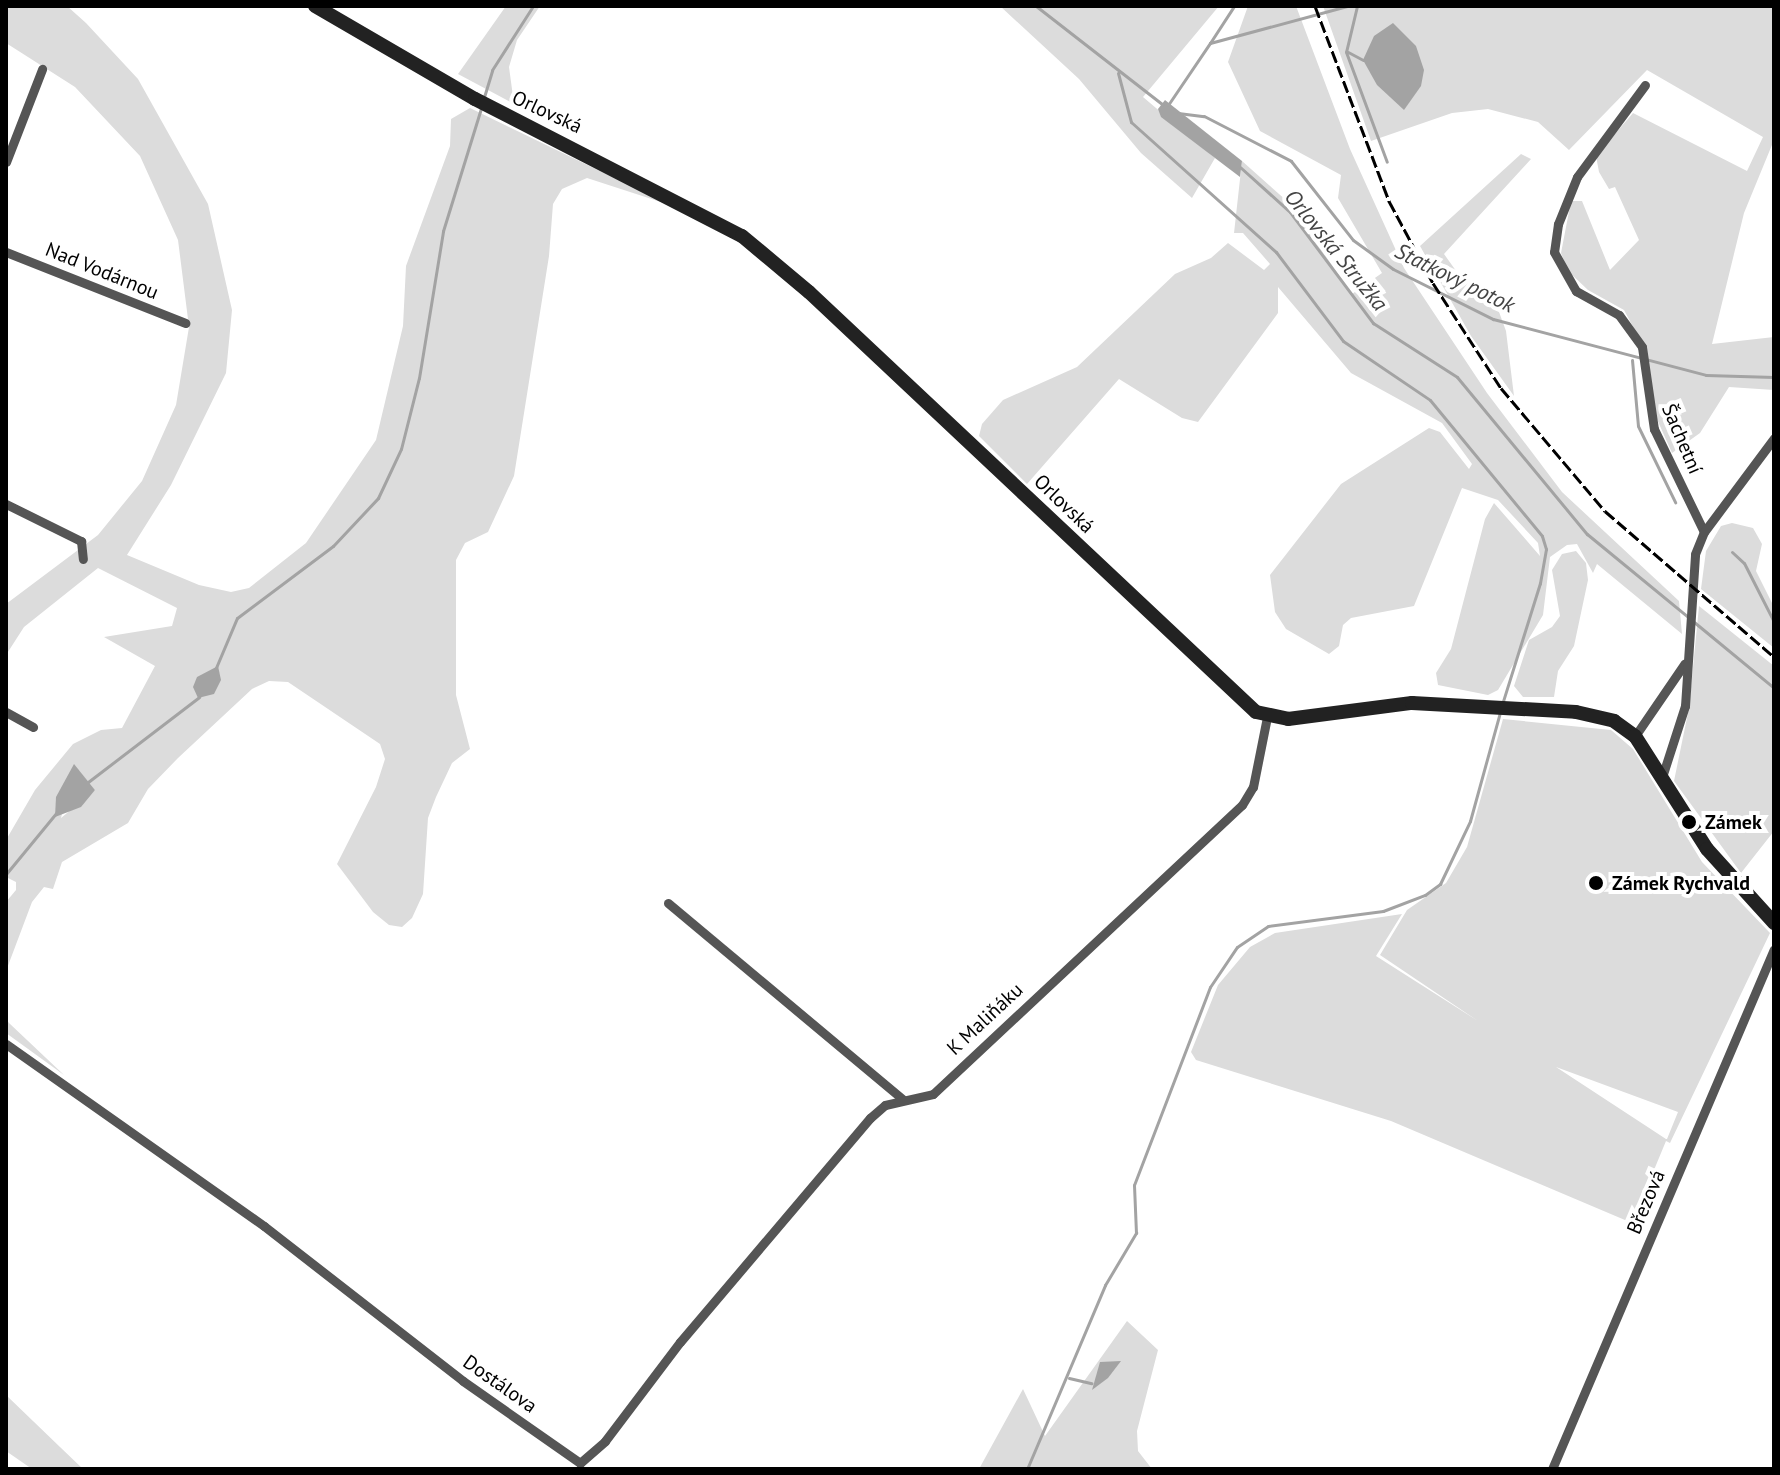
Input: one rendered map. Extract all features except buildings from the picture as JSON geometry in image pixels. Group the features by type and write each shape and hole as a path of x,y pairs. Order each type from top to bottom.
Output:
{"main road":[{"name":"Orlovská","path":"315,6 489,107 675,197 754,245 1235,694 1267,717"},
{"path":"1267,717 1311,717 1412,703 1599,717 1635,736 1707,849 1774,923"}],"street":[{"path":"6,162 42,69"},
{"name":"Šachetní","path":"1645,85 1577,177 1558,224 1554,252 1576,291 1627,323 1643,355 1654,429 1704,532"},
{"name":"Nad Vodárnou","path":"6,252 185,323"},
{"path":"1662,777 1685,706 1692,569 1704,532 1774,438"},
{"path":"6,504 81,541 83,559"},
{"path":"1635,736 1685,663"},
{"path":"6,712 33,727"},
{"name":"K Maliňáku","path":"902,1099 933,1094 1242,805 1253,787 1267,717"},
{"path":"668,903 902,1099"},
{"name":"Březová","path":"1552,1469 1774,949"},
{"name":"Dostálova","path":"6,1044 264,1226 463,1381 580,1463 605,1441 680,1342 870,1118 902,1099"}],"shaded area":[{"path":"6,6 67,6 138,79 208,204 232,310 226,373 171,485 127,555 199,585 231,592 249,588 306,543 376,440 403,326 406,266 450,146 451,119 470,108 670,205 587,178 562,189 553,204 549,256 514,476 488,532 465,543 456,560 456,695 470,749 452,763 436,797 428,818 423,894 412,918 402,927 389,925 373,912 337,864 376,787 385,759 380,744 288,682 269,681 252,689 178,758 148,789 128,823 62,862 53,889 44,887 32,902 6,971 6,902 16,890 16,882 6,877 6,840 35,790 73,744 101,730 122,728 155,666 104,637 172,626 177,608 98,568 24,627 6,655 6,604 98,535 142,481 176,405 189,327 178,240 140,156 75,87 6,43","holes":["74,765 95,790 61,818"]},
{"path":"506,6 540,6 517,40 509,67 514,104 458,74"},
{"path":"1000,6 1219,6 1143,97 1215,158 1192,198 1141,153 1079,79"},
{"path":"1248,6 1296,6 1350,149 1404,268 1487,393 1562,492 1679,601 1682,634 1597,564 1593,573 1577,544 1567,545 1550,557 1543,615 1498,690 1488,695 1438,685 1436,673 1451,649 1485,519 1494,503 1540,556 1538,543 1498,500 1462,488 1414,606 1351,618 1343,625 1339,646 1329,654 1286,629 1275,612 1270,575 1341,484 1429,428 1440,432 1469,469 1472,464 1442,423 1351,373 1278,287 1278,313 1198,422 1182,418 1119,379 1027,484 979,436 982,424 1003,400 1077,367 1175,274 1211,258 1228,243 1264,270 1270,264 1243,233 1234,233 1242,161 1288,202 1352,294 1382,273 1338,198 1341,175 1260,131 1228,62"},
{"path":"1323,6 1774,6 1774,140 1744,213 1712,344 1774,337 1774,390 1729,387 1700,433 1672,453 1652,408 1644,347 1624,310 1588,290 1568,271 1561,253 1571,201 1582,201 1610,270 1639,240 1615,187 1609,189 1599,172 1596,156 1633,113 1747,171 1763,137 1647,70 1569,150 1538,122 1488,109 1452,113 1371,141"},
{"path":"1393,23 1416,46 1424,70 1421,86 1404,110 1377,85 1363,60 1374,36"},
{"path":"1165,100 1242,161 1240,177 1161,117 1158,109"},
{"path":"1521,154 1531,159 1444,254 1464,282 1491,290 1506,331 1514,396 1471,336 1420,246"},
{"path":"1732,523 1753,528 1762,544 1756,571 1774,607 1774,648 1701,589 1706,551 1721,526"},
{"path":"1576,551 1586,563 1588,580 1574,646 1558,671 1554,697 1523,697 1514,686 1529,640 1552,627 1560,616 1552,570 1562,554"},
{"path":"1699,606 1774,666 1774,831 1741,873 1674,781 1689,708"},
{"path":"218,666 221,680 214,694 198,698 193,687 197,677"},
{"path":"1503,719 1611,730 1633,749 1702,862 1770,933 1670,1143 1666,1141 1632,1223 1391,1121 1196,1060 1191,1052 1218,985 1250,947 1275,933 1402,914 1376,956 1478,1021 1380,955 1407,910 1446,883 1467,847","holes":["1556,1067 1678,1112 1666,1139"]},
{"path":"74,764 95,790 81,807 55,817 56,797"},
{"path":"6,1019 9,1023 64,1075 6,1033"},
{"path":"1127,1321 1158,1350 1137,1431 1138,1451 1152,1469 979,1469 1023,1389 1045,1436"},
{"path":"1121,1361 1108,1378 1092,1390 1100,1362"},
{"path":"6,1395 83,1469 32,1469 6,1451"}],"waterway":[{"path":"484,97 492,70 533,6"},
{"name":"Orlovská Stružka","path":"1036,6 1162,104"},
{"path":"1210,43 1234,6"},
{"path":"1168,105 1210,43 1347,6"},
{"path":"1357,6 1346,52 1387,162"},
{"path":"1348,52 1363,60"},
{"path":"1118,73 1131,122 1276,252 1343,341 1430,400 1542,536 1546,549 1540,583 1503,701"},
{"path":"215,670 237,618 333,546 378,498 401,449 419,378 443,231 481,108"},
{"name":"Statkový potok","path":"1178,113 1204,116 1291,161 1353,240 1393,269 1493,319 1706,375 1774,377"},
{"name":"Orlovská Stružka","path":"1240,167 1290,212 1373,323 1457,377 1587,534 1688,617"},
{"path":"1632,360 1638,426 1675,502"},
{"path":"1732,552 1744,563 1774,622"},
{"name":"Orlovská Stružka","path":"1694,622 1774,688"},
{"path":"88,782 199,697"},
{"path":"1027,1469 1105,1285 1136,1233 1134,1185 1210,987 1237,947 1268,926 1383,911 1425,895 1440,884 1470,821 1500,712"},
{"path":"6,874 57,812"},
{"path":"1069,1378 1091,1383"}],"railway":[{"path":"1315,6 1389,201 1433,283 1501,388 1605,511 1774,657"}],"place":[{"name":"Zámek","path":"1689,822"},
{"name":"Zámek Rychvald","path":"1596,883"}]}
